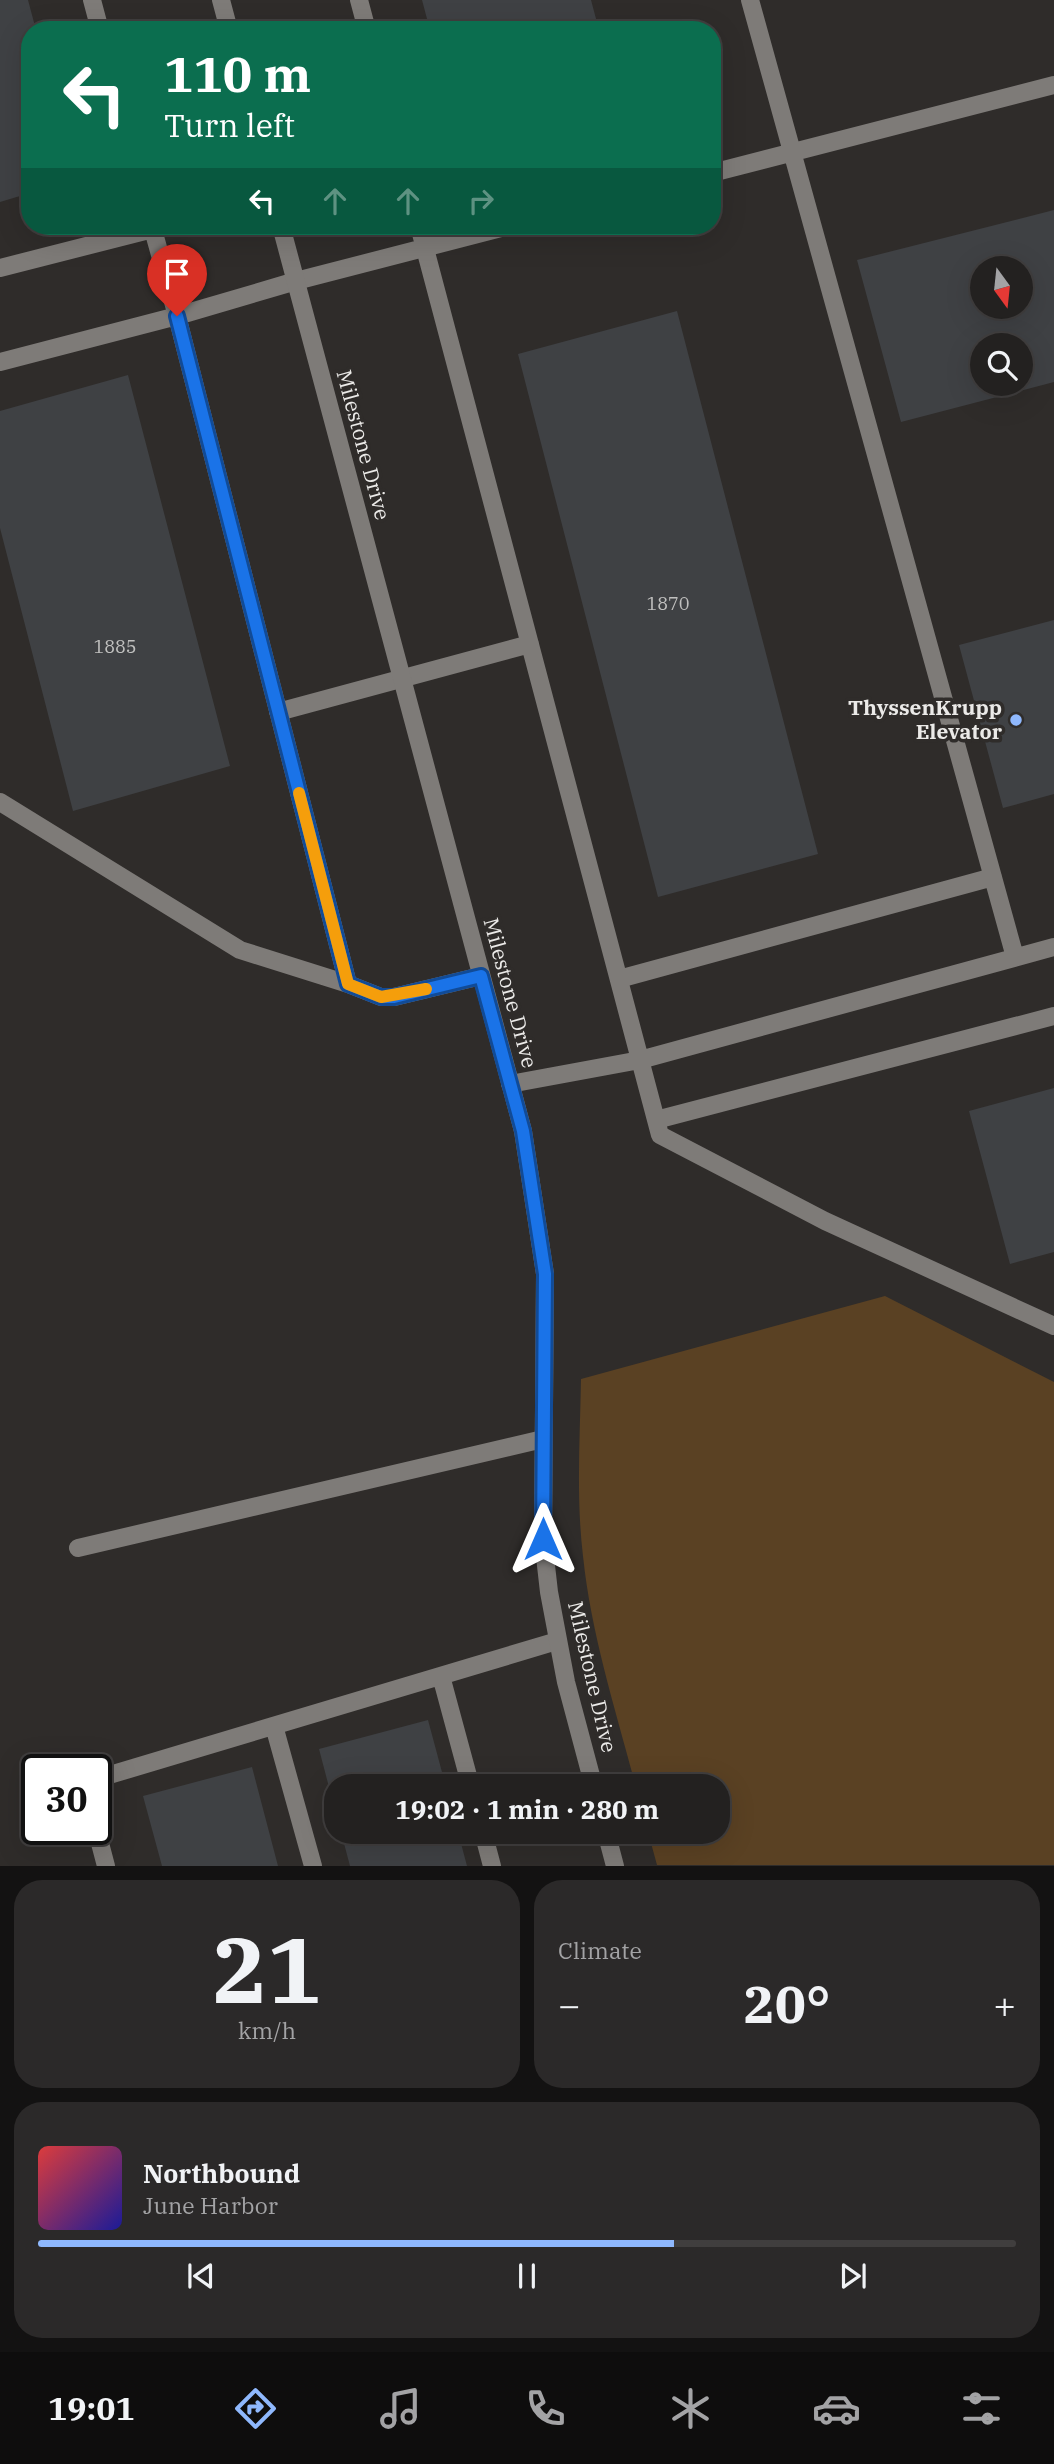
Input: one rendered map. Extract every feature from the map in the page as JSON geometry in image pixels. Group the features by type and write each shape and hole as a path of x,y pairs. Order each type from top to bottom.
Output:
{"street":[{"path":"92,0 98,21"},
{"path":"221,0 227,21"},
{"path":"359,0 365,21"},
{"path":"750,0 1015,957"},
{"path":"721,171 1054,85"},
{"path":"0,268 123,235"},
{"path":"155,235 348,984"},
{"name":"Milestone Drive","path":"283,235 510,1084 534,1190 545,1274 547,1345 543,1539 557,1641 591,1774"},
{"path":"421,235 660,1135 825,1221 1054,1326"},
{"path":"0,362 474,235"},
{"path":"278,712 530,644"},
{"path":"0,802 240,950 381,997 394,997 481,976"},
{"path":"619,979 993,877"},
{"path":"510,1084 640,1060 1054,947"},
{"path":"656,1120 1054,1016"},
{"path":"78,1548 543,1439"},
{"path":"112,1774 557,1641"},
{"path":"441,1676 467,1774"},
{"path":"274,1726 313,1866"},
{"path":"487,1844 492,1866"},
{"path":"610,1844 615,1866"},
{"path":"100,1845 106,1866"}],"shaded area":[{"path":"885,1296 1054,1382 1054,1865 657,1865 651,1844 730,1844 730,1774 632,1774 605,1672 583,1556 579,1468 581,1379"}],"building":[{"path":"0,0 28,0 34,21 21,21 21,196 0,202"},
{"path":"422,0 591,0 597,21 428,21"},
{"path":"1054,210 1054,382 1033,387 1033,333 970,333 970,396 1000,396 901,422 857,260"},
{"path":"677,311 818,854 658,897 518,354"},
{"path":"128,375 230,766 73,811 0,528 0,411"},
{"name":"ThyssenKrupp Elevator","path":"1054,620 1054,794 1003,808 959,645"},
{"path":"1054,1088 1054,1252 1010,1264 969,1111"},
{"path":"428,1720 443,1774 326,1774 319,1749"},
{"path":"252,1767 278,1866 162,1866 143,1796"},
{"path":"344,1844 461,1844 467,1866 350,1866"}],"slow traffic":[{"path":"299,793 348,984 381,997 394,997 426,989"}],"place":[{"name":"ThyssenKrupp Elevator","path":"1016,720"}],"route":[{"path":"177,316 348,984 381,997 394,997 481,976 523,1131 545,1274 547,1345 543,1539"}]}
